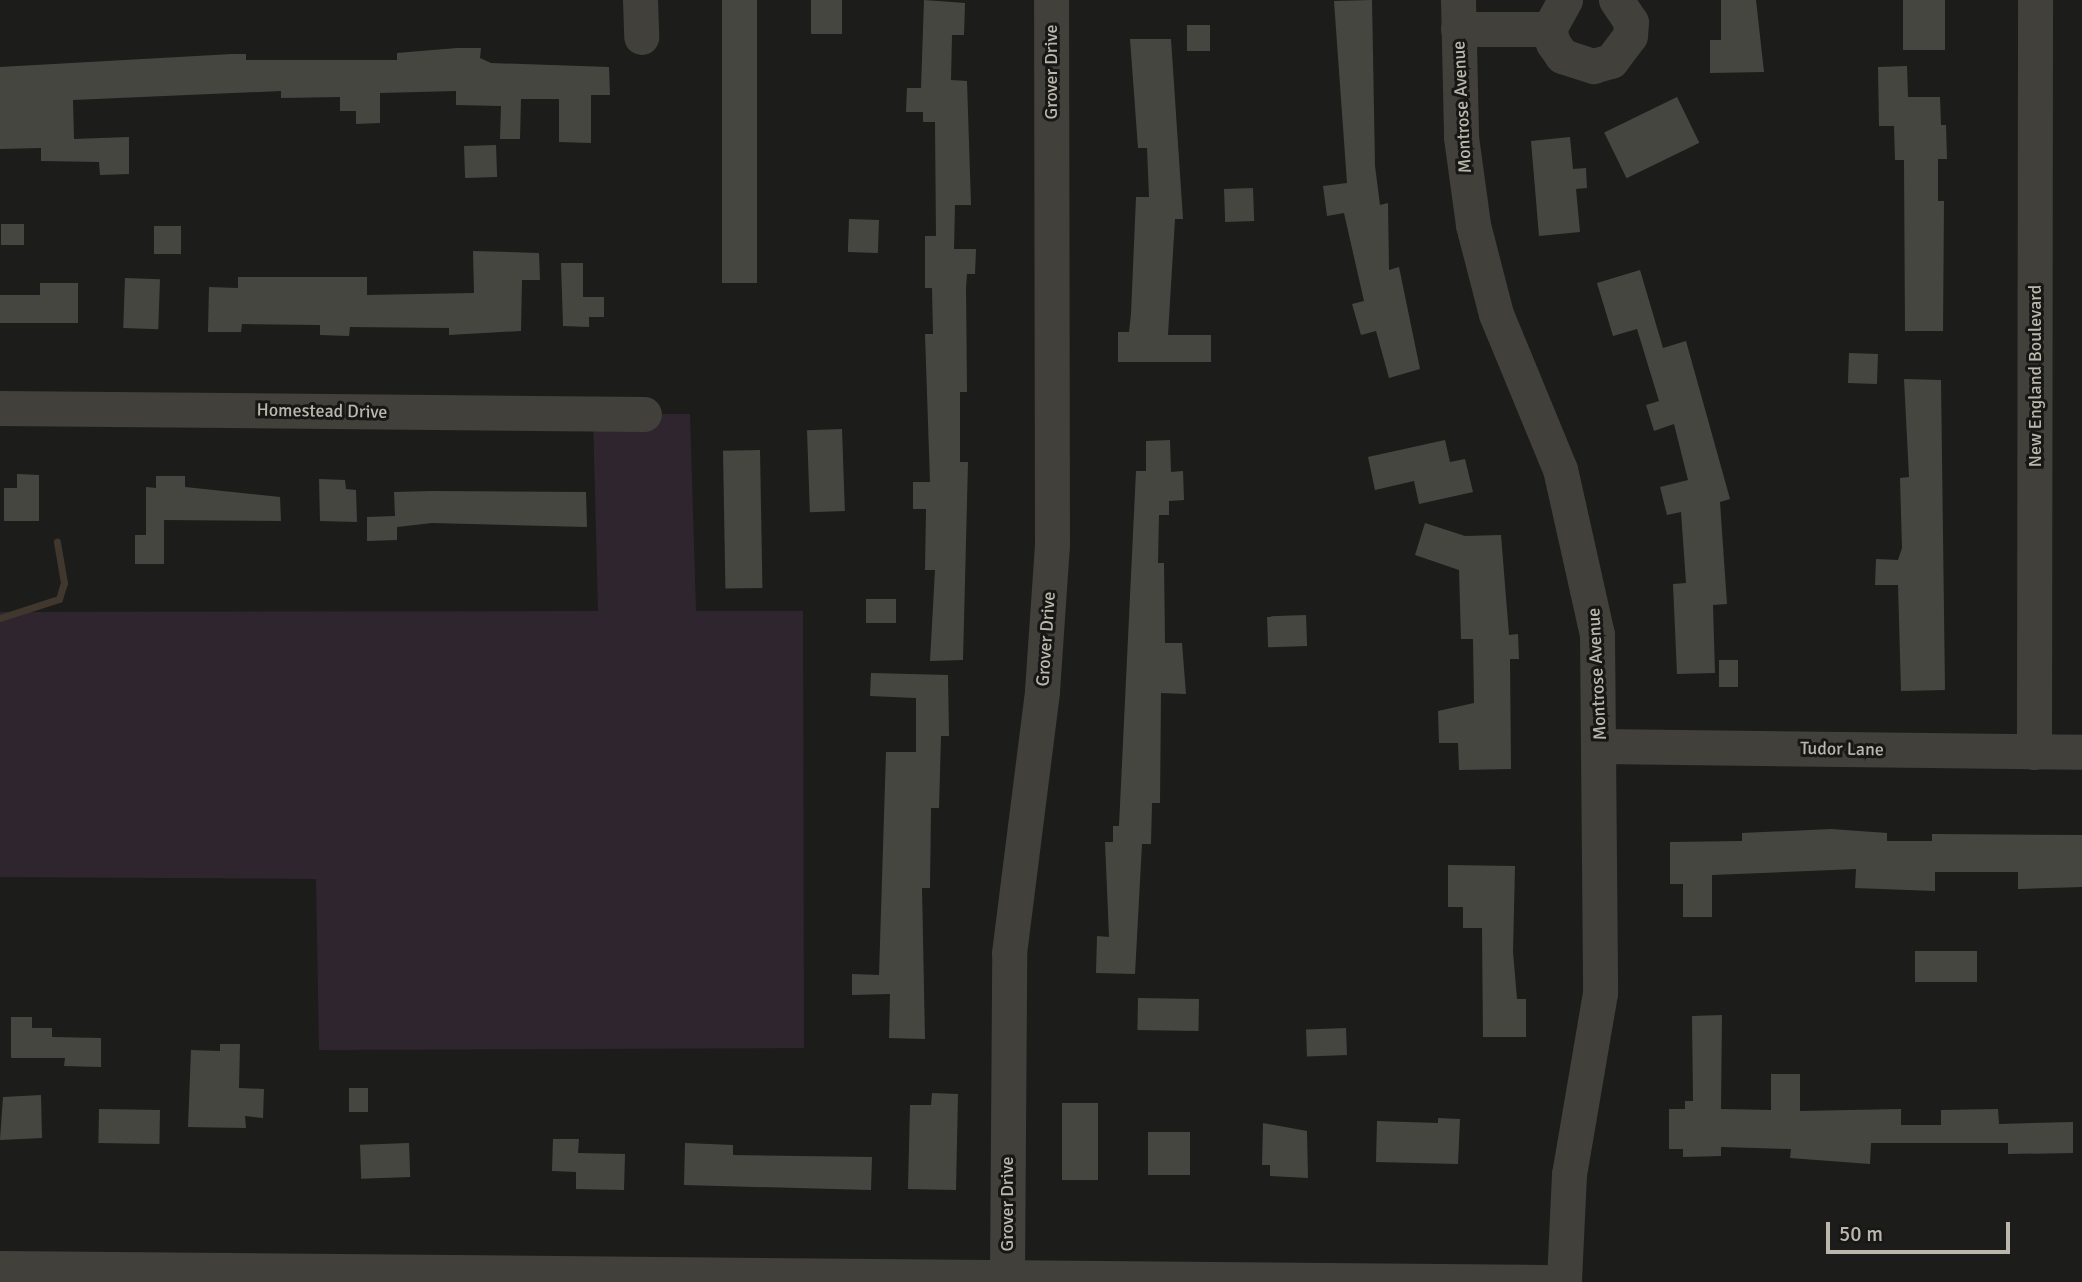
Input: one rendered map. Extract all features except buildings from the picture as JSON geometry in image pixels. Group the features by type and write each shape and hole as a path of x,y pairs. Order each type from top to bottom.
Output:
{"street":[{"path":"640,0 641,37"},
{"name":"Grover Drive","path":"1007,1276 1009,953 1042,691 1052,546 1051,0"},
{"path":"1458,15 1557,15 1562,56 1577,64 1611,61 1631,29 1616,0"},
{"name":"New England Boulevard","path":"2034,751 2035,0"},
{"name":"Montrose Avenue","path":"1458,15 1461,137 1473,225 1496,314 1560,469 1581,540 1597,634 1601,746 1600,993 1569,1174 1564,1282"},
{"name":"Homestead Drive","path":"0,408 644,414"},
{"name":"Tudor Lane","path":"1601,746 2082,752"},
{"path":"0,1268 637,1277 1007,1276 1557,1282"}],"shaded area":[{"path":"593,414 690,414 696,611 803,611 804,1048 319,1050 316,879 0,877 0,612 598,611"}],"waterway":[{"path":"0,618 59,599 64,583 57,542"}]}
